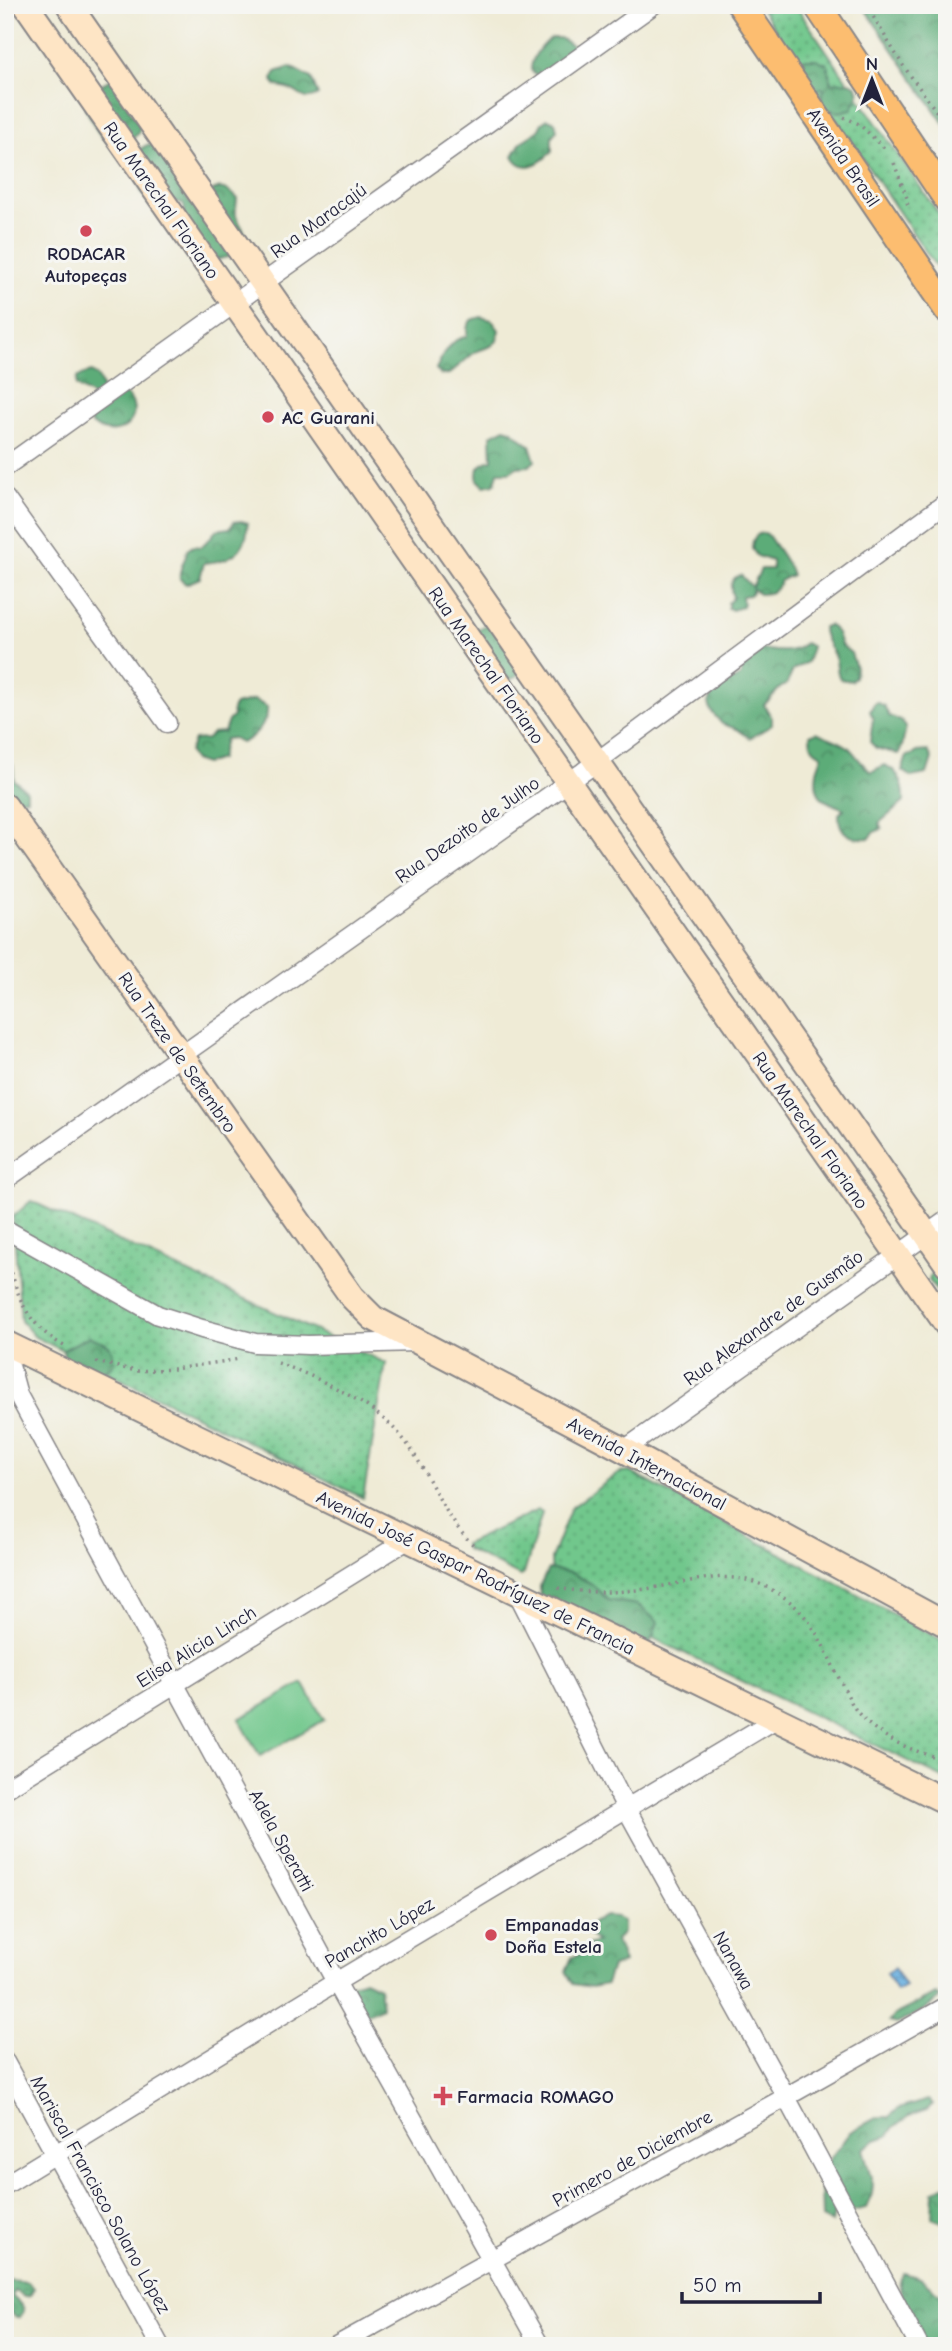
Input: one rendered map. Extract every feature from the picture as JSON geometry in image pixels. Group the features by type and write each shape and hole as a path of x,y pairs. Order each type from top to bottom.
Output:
{"main road":[{"name":"Rua Marechal Floriano","path":"26,5 947,1325"},
{"name":"Rua Marechal Floriano","path":"69,5 947,1265"},
{"name":"Avenida Brasil","path":"741,5 947,309"},
{"path":"817,5 947,199"},
{"path":"454,618 482,598"},
{"name":"Rua Treze de Setembro","path":"5,806 352,1297"},
{"path":"807,1123 835,1104"},
{"name":"Avenida Internacional","path":"352,1297 373,1318 416,1342 624,1450 947,1625"},
{"name":"Avenida José Gaspar Rodríguez de Francia","path":"5,1345 947,1802"}],"street":[{"name":"Rua Maracajú","path":"5,467 264,285 653,5"},
{"path":"5,498 167,723"},
{"name":"Rua Dezoito de Julho","path":"5,1181 597,762 947,502"},
{"name":"Rua Alexandre de Gusmão","path":"624,1450 947,1220"},
{"path":"5,1229 158,1315 202,1329 255,1343 309,1345 416,1342"},
{"name":"Adela Speratti","path":"5,1345 12,1399 540,2346"},
{"name":"Elisa Alicia Linch","path":"5,1789 409,1539"},
{"name":"Nanawa","path":"517,1592 626,1808 786,2097 919,2346"},
{"name":"Panchito López","path":"5,2185 336,1982 776,1719"},
{"name":"Primero de Diciembre","path":"336,2346 947,2006"},
{"name":"Mariscal Francisco Solano López","path":"5,2062 160,2346"}],"path":[{"path":"866,5 902,64 947,127"},
{"path":"5,1246 21,1304 34,1322 65,1347"},
{"path":"87,1360 137,1371 174,1369 242,1359"},
{"path":"266,1359 305,1373 383,1418 405,1441 447,1515 481,1551"},
{"path":"556,1587 598,1593 657,1587 719,1576 759,1584 786,1597 803,1613 820,1638 858,1713 883,1736 920,1753 947,1760"}],"green space":[{"path":"759,5 795,5 947,226 947,283"},
{"path":"862,5 947,5 947,128"},
{"path":"552,38 560,38 572,45 573,52 543,78 536,76 531,70 535,56"},
{"path":"803,59 816,59 827,64 831,83 850,82 857,86 859,94 852,109 840,112 825,109 821,103 824,88 813,89 791,65"},
{"path":"290,67 311,78 318,95 307,98 275,85 272,79 276,72"},
{"path":"111,79 140,127 138,134 125,144 103,138 85,108 96,87"},
{"path":"548,119 555,122 557,130 552,136 552,151 533,165 517,162 513,156 521,142 538,131"},
{"path":"161,142 193,188 186,197 190,203 219,189 230,192 237,198 236,215 247,242 238,253 215,261 181,226 185,210 183,203 143,196 137,181 140,149"},
{"path":"481,317 492,320 499,330 497,341 475,352 449,374 441,375 436,369 445,351 456,340 467,336 471,320"},
{"path":"92,372 98,377 104,392 127,395 133,404 134,413 125,427 108,431 98,428 88,420 95,405 95,398 76,386 77,378"},
{"path":"505,428 530,445 535,461 529,466 517,467 510,472 498,472 495,484 484,486 478,480 478,469 492,460 491,435"},
{"path":"234,522 248,523 246,538 238,551 223,560 204,563 200,578 186,584 180,579 187,550 193,546 201,547 216,530 230,528"},
{"path":"765,533 785,560 792,575 781,580 778,587 770,592 759,594 753,589 750,595 742,596 743,607 732,610 728,608 728,603 733,598 731,587 734,578 741,575 752,587 761,569 772,569 772,561 757,556 752,549 755,538"},
{"path":"489,623 522,671 509,680 471,633"},
{"path":"829,625 837,633 841,645 851,653 856,668 855,677 851,681 839,677 835,657 823,631 823,627"},
{"path":"805,643 812,647 807,662 793,670 787,684 764,705 772,718 772,725 750,738 737,729 722,724 711,711 709,703 714,689 720,683 735,680 741,675 745,659 757,649 788,651"},
{"path":"254,700 267,707 263,724 255,733 241,743 233,738 225,739 220,759 205,764 193,760 189,752 194,740 207,739 212,733 224,732 233,716 232,709 235,705"},
{"path":"877,702 884,706 889,716 901,721 906,727 898,754 876,748 870,742 873,718 870,711"},
{"path":"817,732 848,747 871,772 884,765 894,771 900,780 904,802 879,823 882,829 874,832 870,838 857,838 847,834 839,821 839,814 844,809 825,800 818,793 816,780 822,755 810,742 810,735"},
{"path":"928,751 932,758 927,774 912,777 902,771 907,756"},
{"path":"5,760 13,765 14,780 27,791 27,798 17,802 5,800"},
{"path":"31,1201 386,1363 363,1498 35,1337 21,1321 13,1217"},
{"path":"932,1273 939,1273 947,1285 947,1305 929,1280"},
{"path":"89,1336 101,1341 113,1353 113,1365 93,1378 65,1367 63,1350"},
{"path":"630,1472 947,1643 947,1780 564,1595 552,1581 551,1559 571,1508 619,1473"},
{"path":"538,1510 542,1513 524,1574 520,1576 466,1549 465,1544"},
{"path":"548,1569 572,1573 592,1584 608,1600 638,1605 658,1622 649,1647 540,1603 540,1586"},
{"path":"303,1683 324,1720 260,1756 239,1719"},
{"path":"606,1916 623,1920 623,1933 616,1940 624,1963 612,1967 606,1984 592,1987 573,1984 566,1971 572,1957 583,1954 588,1945 598,1942 586,1932 593,1921"},
{"path":"364,1980 379,1987 382,2007 370,2013 358,2014 346,1986"},
{"path":"936,1994 940,1997 926,2009 897,2024 889,2022 894,2015"},
{"path":"928,2100 933,2104 927,2110 909,2116 893,2128 888,2136 863,2149 873,2184 866,2208 852,2211 841,2204 834,2213 832,2223 822,2218 821,2181 824,2167 850,2132 878,2117 889,2117 898,2109"},
{"path":"947,2183 947,2224 932,2218 933,2192"},
{"path":"904,2273 920,2278 947,2300 947,2317 942,2321 947,2326 946,2346 921,2346 912,2314 900,2289"},
{"path":"10,2280 27,2282 34,2288 30,2296 24,2297 15,2291 12,2296 24,2311 16,2318 9,2311 6,2302 5,2283"}],"water":[{"path":"894,1968 905,1986 896,1991 886,1973"}],"place":[{"name":"RODACAR Autopeças","path":"86,231"},
{"name":"AC Guarani","path":"268,417"},
{"name":"Empanadas Doña Estela","path":"491,1935"},
{"name":"Farmacia ROMAGO","path":"443,2096"}]}
